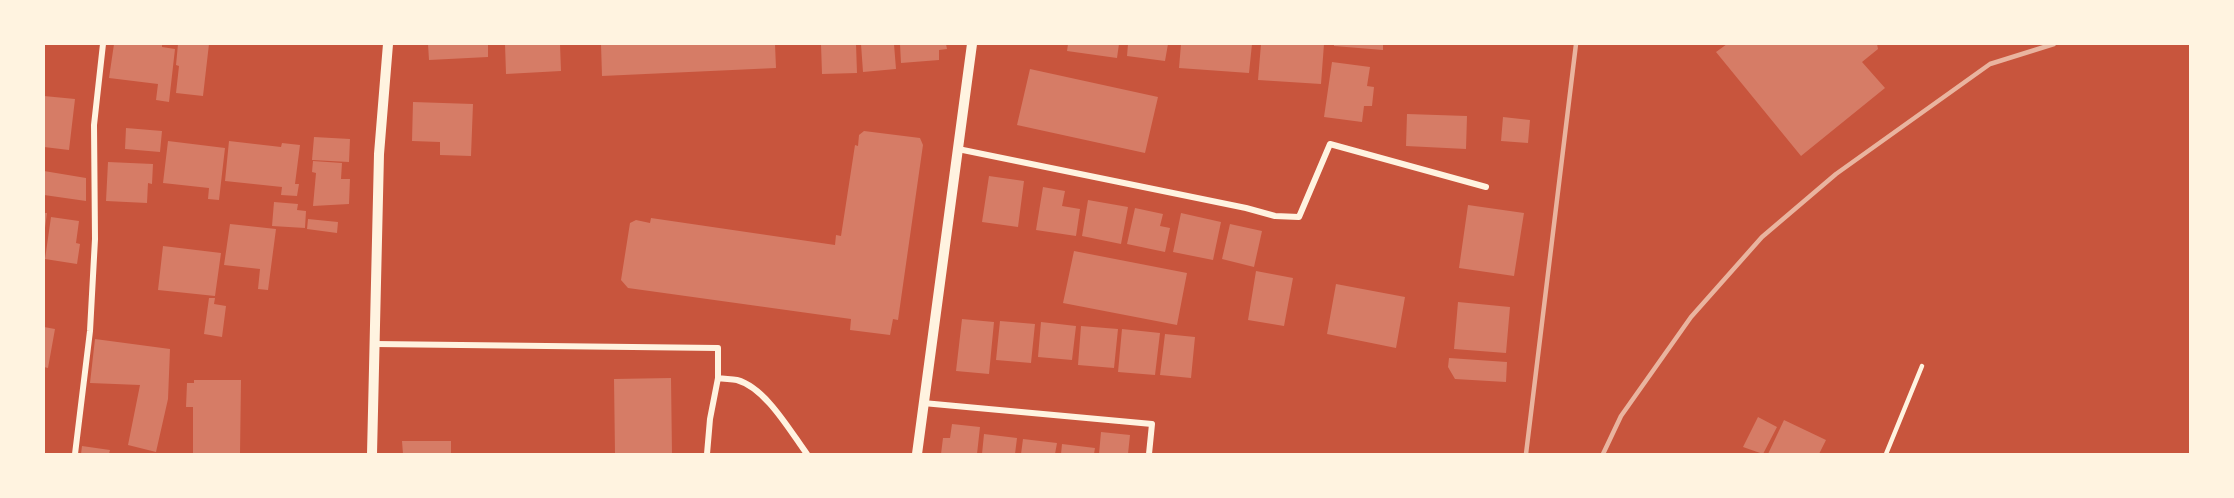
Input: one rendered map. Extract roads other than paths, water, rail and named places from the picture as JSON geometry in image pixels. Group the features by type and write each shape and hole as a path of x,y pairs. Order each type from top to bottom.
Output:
{"street":[{"path":"75,454 90,331 95,239 94,125 104,44"},
{"path":"372,454 378,154 388,44"},
{"path":"917,454 972,44"},
{"path":"958,149 1246,208 1275,216 1299,217 1330,144 1486,187"},
{"path":"375,344 718,348 718,378 710,419 707,454"},
{"path":"718,378 738,381 756,390 777,412 807,454"},
{"path":"923,403 1152,424 1149,454"}],"lane":[{"path":"1886,454 1922,366"}],"railway":[{"path":"1526,454 1576,44"},
{"path":"1603,454 1621,416 1691,317 1762,237 1836,174 1990,64 2054,44"}]}
